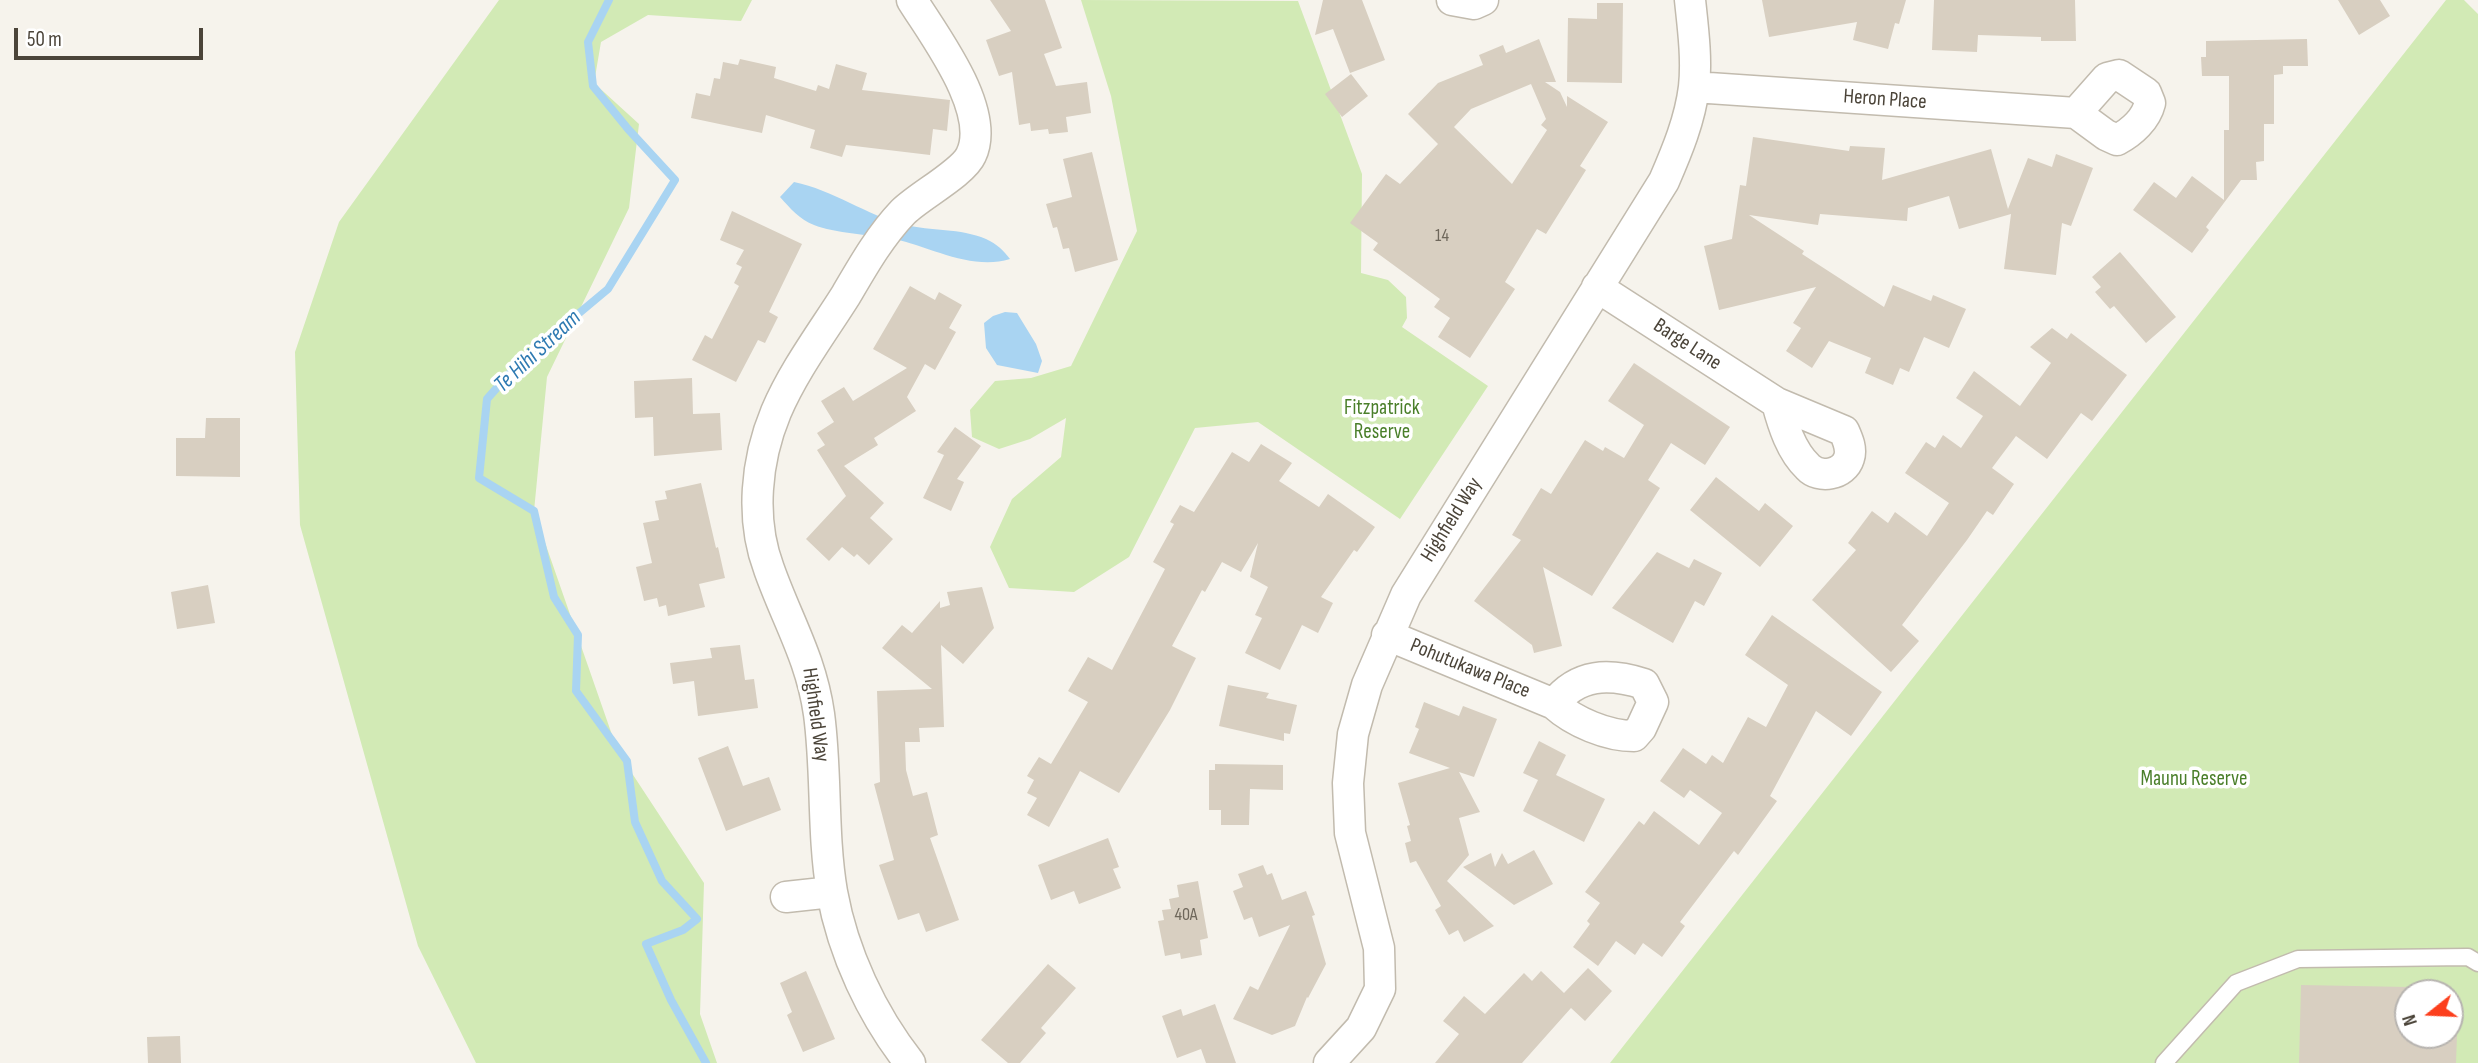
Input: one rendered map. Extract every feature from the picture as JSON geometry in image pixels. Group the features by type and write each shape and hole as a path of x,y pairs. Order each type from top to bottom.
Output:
{"street":[{"name":"Highfield Way","path":"910,1063 892,1040 865,990 844,938 832,892 819,715 808,663 768,567 759,531 757,489 763,455 776,413 804,360 880,241 904,211 971,156 976,123 962,81 912,0"},
{"path":"1452,0 1474,4 1483,0"},
{"name":"Highfield Way","path":"1329,1063 1361,1028 1380,989 1379,948 1350,833 1349,783 1353,734 1367,685 1406,595 1664,181 1683,134 1694,87 1690,0"},
{"name":"Heron Place","path":"1694,87 2076,113"},
{"name":"Barge Lane","path":"1597,287 1777,402"},
{"name":"Pohutukawa Place","path":"1387,635 1554,704"},
{"path":"786,897 832,892"}],"lane":[{"path":"2164,1063 2236,982 2298,959 2468,957 2478,963"}],"green space":[{"path":"499,0 752,0 741,21 648,15 601,42 594,83 639,124 629,208 547,377 534,511 618,752 704,883 700,1014 717,1063 476,1063 418,946 300,525 295,352 339,222"},
{"name":"Fitzpatrick Reserve","path":"1081,0 1298,1 1362,174 1361,273 1388,280 1406,297 1407,318 1402,327 1488,386 1400,519 1258,422 1195,428 1129,557 1074,592 1009,588 990,547 1012,499 1061,457 1066,418 1030,439 999,449 972,437 970,410 995,381 1031,378 1071,366 1137,231 1111,96"},
{"name":"Maunu Reserve","path":"2446,0 2464,0 2478,14 2478,1063 1610,1063"}],"water":[{"path":"794,182 891,221 976,235 1000,247 1010,259 996,262 966,260 894,239 822,228 800,217 780,197"},
{"path":"1005,312 1017,313 1036,344 1042,361 1038,373 997,365 986,348 984,323"}],"building":[{"path":"990,0 1045,0 1062,48 1044,54 1056,86 1087,82 1091,113 1066,117 1068,132 1049,134 1048,129 1031,131 1030,123 1019,125 1012,72 999,76 986,40 1011,31"},
{"path":"1323,0 1362,0 1385,60 1350,73 1333,29 1315,35"},
{"path":"1762,0 1906,0 1899,24 1895,23 1888,49 1853,40 1857,22 1769,37"},
{"path":"1934,0 2075,0 2076,41 2041,41 2041,37 1978,35 1977,52 1932,50"},
{"path":"2338,0 2380,0 2390,16 2359,35"},
{"path":"1597,3 1623,3 1622,83 1567,82 1568,18 1597,19"},
{"path":"1539,39 1556,82 1545,82 1560,92 1567,107 1567,96 1608,122 1580,166 1586,170 1546,234 1537,229 1505,282 1515,289 1470,358 1438,337 1450,318 1434,307 1440,299 1373,250 1378,243 1350,223 1386,174 1400,184 1438,144 1408,114 1438,83 1483,65 1479,55 1503,45 1506,53","holes":["1531,84 1546,119 1541,125 1547,130 1512,184 1454,127 1471,109"]},
{"path":"2307,39 2308,66 2283,66 2283,74 2274,75 2274,124 2264,124 2264,161 2256,162 2257,180 2241,180 2206,227 2209,230 2192,253 2133,210 2154,182 2176,198 2192,176 2224,200 2224,130 2229,130 2229,76 2202,76 2201,57 2206,57 2206,41"},
{"path":"740,59 776,67 774,78 816,91 818,85 829,89 836,64 867,73 862,90 950,100 947,131 933,129 930,155 846,145 842,157 810,148 815,130 766,115 762,133 691,118 696,93 710,96 714,78 720,79 723,62 738,65"},
{"path":"1351,74 1368,96 1342,117 1325,94"},
{"path":"1753,137 1849,151 1850,146 1885,148 1882,180 1991,149 2008,209 2028,158 2052,167 2056,154 2093,168 2071,226 2062,223 2056,275 2004,269 2011,214 1959,229 1949,196 1908,208 1907,221 1820,214 1818,225 1749,215 1804,251 1802,254 1884,307 1893,285 1931,301 1933,295 1966,309 1949,348 1924,337 1909,372 1900,368 1893,385 1865,373 1871,358 1829,341 1812,368 1786,351 1801,328 1793,323 1816,287 1719,310 1704,246 1732,239 1740,185 1746,186"},
{"path":"1092,152 1118,260 1075,272 1069,248 1063,249 1057,227 1053,228 1046,204 1072,197 1063,159"},
{"path":"732,211 802,244 769,312 778,317 765,343 758,340 736,382 692,360 705,335 712,339 739,286 734,283 742,267 736,264 744,250 720,240"},
{"path":"2120,252 2176,317 2146,343 2114,306 2110,309 2095,292 2101,287 2092,277"},
{"path":"910,286 935,300 939,292 962,305 949,328 956,332 935,370 925,364 907,397 916,411 874,438 878,445 844,466 884,503 870,518 893,539 869,565 857,554 854,557 842,547 829,561 806,539 846,496 817,450 825,445 817,433 834,422 821,401 844,387 853,401 907,368 873,349"},
{"path":"2052,328 2067,339 2071,333 2127,375 2092,421 2081,413 2047,459 2016,436 1992,468 2014,484 1993,515 1987,511 1902,625 1919,641 1891,672 1812,600 1856,550 1848,543 1872,511 1888,523 1895,512 1927,536 1949,503 1905,473 1926,442 1935,448 1943,435 1961,448 1983,416 1956,398 1974,371 2020,406 2051,363 2030,347"},
{"path":"1634,363 1730,427 1705,465 1671,443 1648,480 1660,488 1592,596 1543,567 1562,646 1534,653 1532,645 1474,601 1521,540 1512,535 1541,488 1551,494 1585,440 1603,451 1605,447 1624,458 1644,425 1608,401"},
{"path":"692,378 693,414 720,413 722,450 654,456 653,417 635,418 634,381"},
{"path":"206,418 240,418 240,477 176,476 176,438 205,438"},
{"path":"955,427 981,446 957,479 964,482 951,511 923,498 944,455 937,452"},
{"path":"1261,444 1292,463 1279,481 1319,507 1328,494 1375,527 1357,552 1354,550 1321,597 1333,603 1318,633 1302,625 1280,670 1245,653 1262,618 1255,615 1268,587 1250,577 1258,543 1241,572 1222,562 1205,592 1202,590 1172,646 1196,658 1170,710 1119,793 1080,771 1049,827 1027,815 1037,798 1027,793 1034,780 1027,776 1039,757 1051,764 1088,702 1068,691 1088,657 1112,670 1165,569 1153,562 1174,524 1170,522 1180,505 1194,512 1232,452 1249,462"},
{"path":"1716,477 1759,511 1765,503 1793,526 1760,567 1690,510"},
{"path":"701,483 725,578 699,584 705,607 668,616 666,605 659,607 657,598 644,601 636,567 652,563 643,523 659,520 655,501 667,499 665,491"},
{"path":"1657,552 1689,568 1694,559 1722,573 1704,606 1695,601 1673,643 1612,608"},
{"path":"208,585 215,623 177,629 171,592"},
{"path":"982,587 994,628 963,664 941,645 944,727 919,728 920,742 905,742 906,770 913,796 927,792 938,835 930,838 959,920 926,932 919,913 898,920 879,865 894,860 874,784 880,782 877,691 932,689 882,648 902,625 912,633 940,601 940,608 950,605 947,592"},
{"path":"1772,615 1882,692 1851,736 1816,711 1770,796 1777,801 1738,855 1734,851 1680,922 1685,926 1662,957 1643,943 1635,955 1616,941 1598,966 1573,947 1590,924 1587,921 1600,903 1585,892 1639,821 1644,825 1654,811 1699,845 1722,813 1690,790 1684,798 1660,781 1683,748 1706,764 1712,755 1723,763 1748,717 1766,727 1788,685 1745,655"},
{"path":"740,645 745,680 754,679 758,708 698,716 694,681 673,684 670,663 712,658 710,648"},
{"path":"1228,685 1269,693 1266,698 1297,705 1290,734 1284,733 1284,741 1219,726"},
{"path":"1424,702 1459,716 1463,706 1497,719 1474,777 1459,772 1480,812 1459,818 1469,855 1447,881 1494,926 1464,942 1458,930 1449,935 1435,910 1441,906 1416,861 1410,863 1405,843 1411,841 1407,826 1410,825 1398,783 1450,768 1409,753 1419,729 1415,727"},
{"path":"1539,741 1566,755 1556,775 1605,799 1584,842 1523,811 1538,780 1523,773"},
{"path":"728,746 743,786 769,777 781,810 726,831 698,758"},
{"path":"1215,764 1283,765 1283,790 1250,789 1249,825 1221,825 1221,810 1209,810 1209,770 1215,770"},
{"path":"1108,838 1119,867 1113,869 1121,888 1079,904 1074,891 1051,900 1038,865"},
{"path":"1534,850 1553,884 1514,905 1463,867 1491,853 1495,867 1502,853 1508,864"},
{"path":"1263,865 1267,875 1272,873 1282,900 1306,891 1315,915 1312,916 1326,964 1307,997 1295,1026 1272,1035 1233,1019 1250,986 1258,990 1290,925 1259,937 1252,917 1244,920 1233,891 1243,887 1238,874"},
{"path":"1198,881 1208,938 1200,940 1202,955 1181,959 1180,953 1165,956 1158,921 1164,920 1162,910 1171,909 1169,899 1179,897 1177,885"},
{"path":"1048,964 1076,988 1041,1028 1046,1033 1020,1063 1008,1063 981,1040"},
{"path":"1588,968 1612,991 1585,1021 1571,1008 1522,1063 1435,1063 1459,1034 1443,1021 1464,996 1485,1014 1524,973 1532,981 1541,971 1564,993"},
{"path":"806,971 835,1039 803,1052 787,1015 792,1012 780,983"},
{"path":"2301,985 2394,987 2394,1049 2456,1049 2456,1063 2299,1063"},
{"path":"1215,1004 1236,1063 1206,1063 1201,1049 1177,1058 1162,1016 1181,1009 1183,1016"},
{"path":"180,1036 181,1063 148,1063 147,1037"}],"waterway":[{"name":"Te Hihi Stream","path":"609,0 588,42 593,86 675,180 608,289 517,365 487,399 479,478 534,511 554,597 578,635 576,691 627,761 635,822 662,881 697,919 683,930 646,944 671,1000 706,1063"}]}
